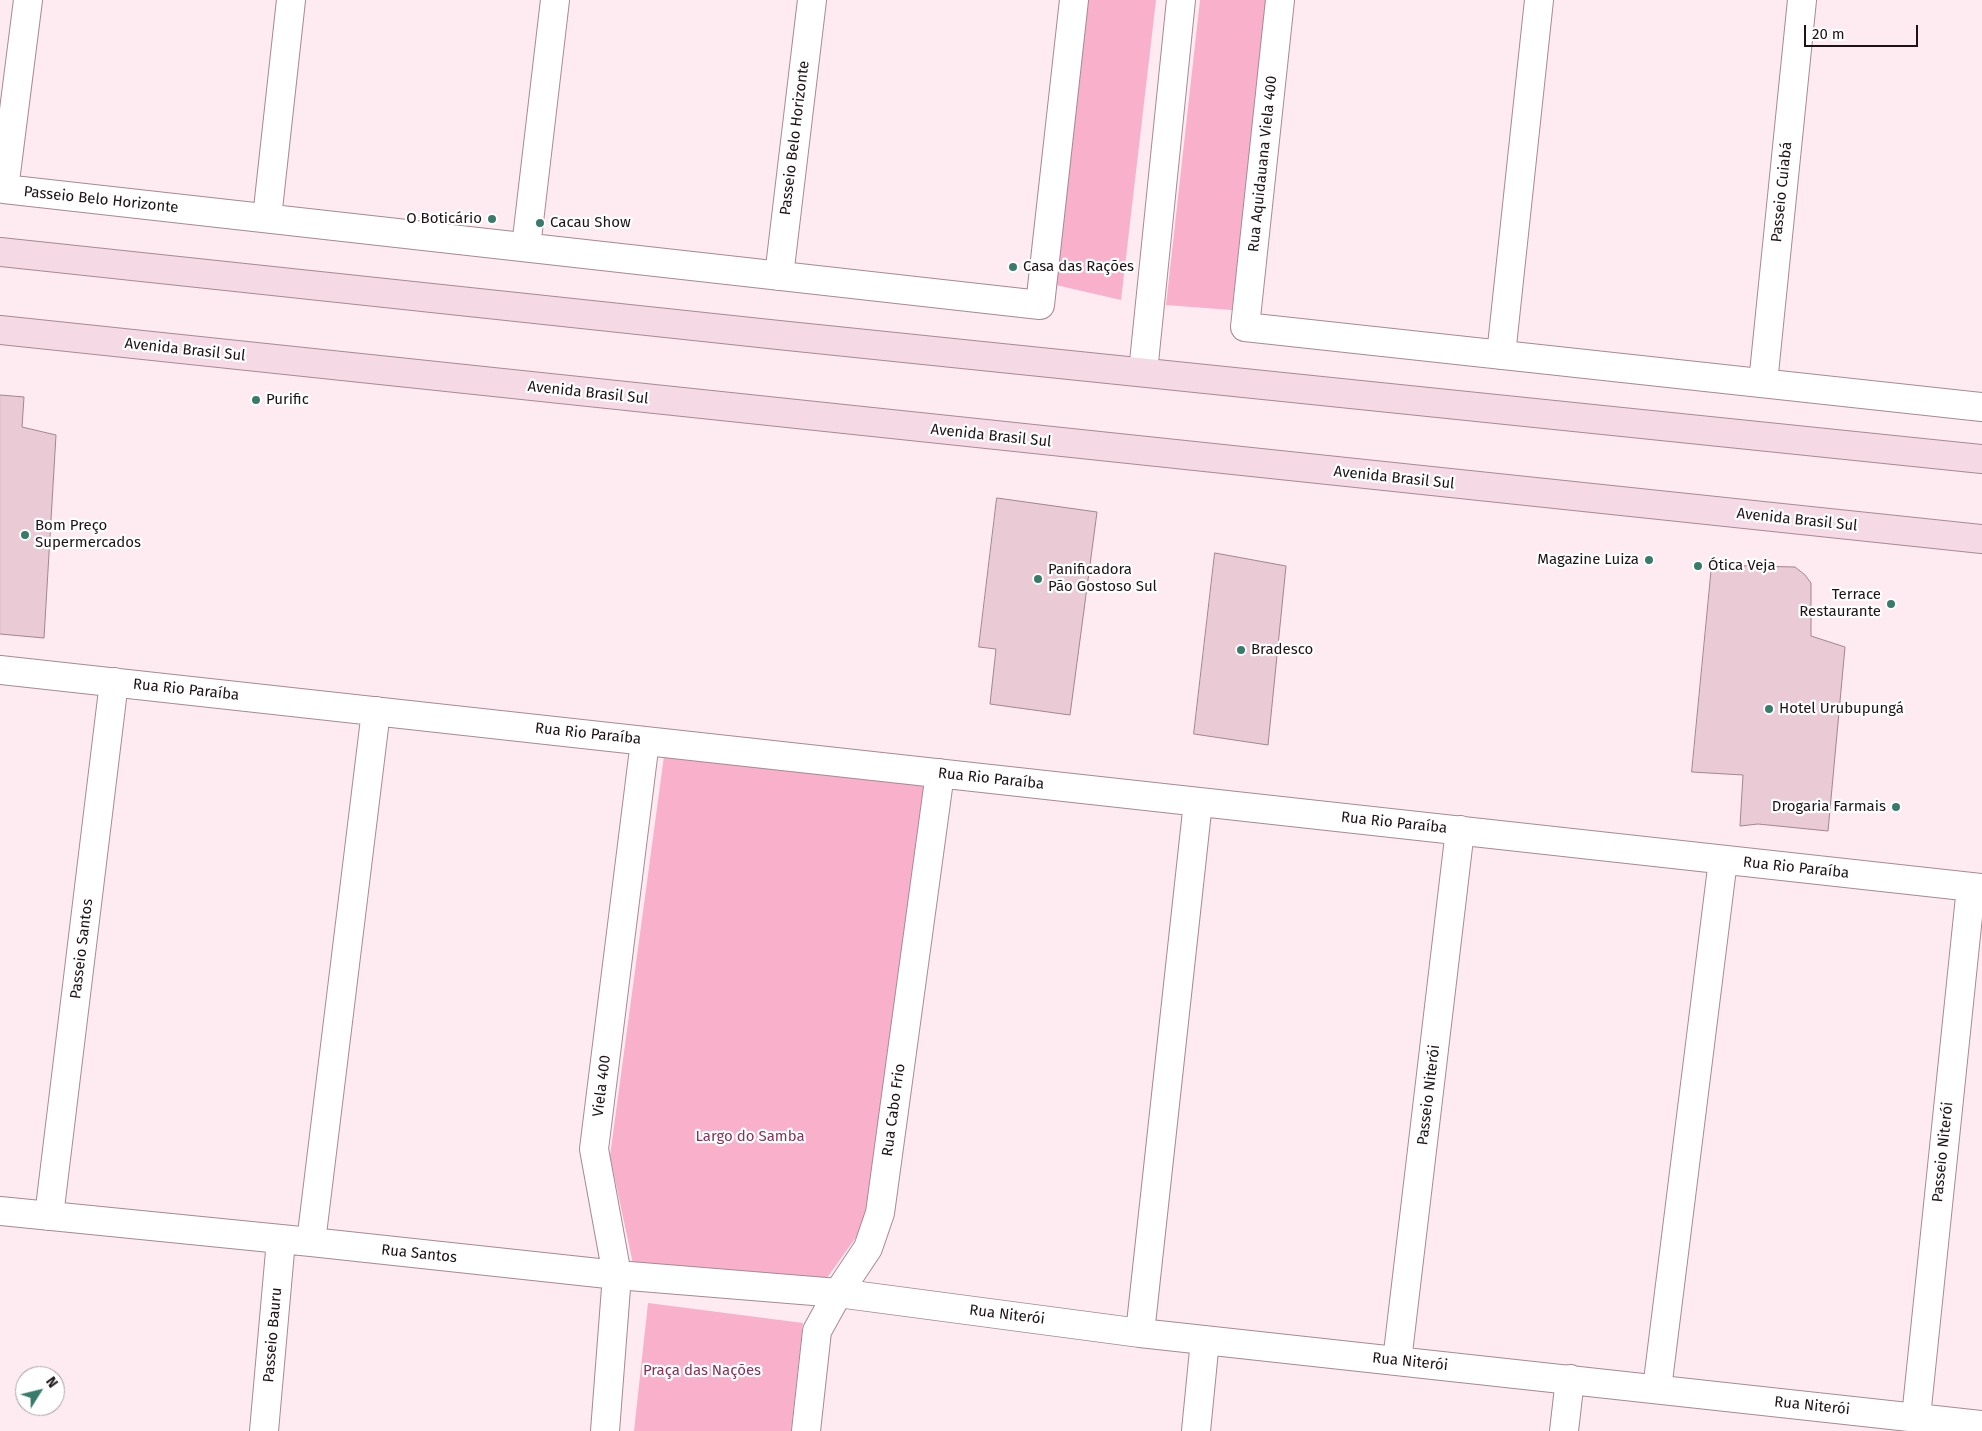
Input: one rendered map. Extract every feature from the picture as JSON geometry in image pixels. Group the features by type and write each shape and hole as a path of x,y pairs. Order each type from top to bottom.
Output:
{"main road":[{"path":"0,252 1982,459"},
{"name":"Avenida Brasil Sul","path":"0,330 1982,540"}],"street":[{"name":"Passeio Belo Horizonte","path":"28,0 4,189 1040,305 1074,0"},
{"path":"267,218 291,0"},
{"path":"526,247 555,0"},
{"name":"Passeio Belo Horizonte","path":"778,276 812,0"},
{"path":"1143,372 1181,0"},
{"name":"Rua Aquidauana Viela 400","path":"1280,0 1246,327 1501,355"},
{"path":"1540,0 1501,355 1982,407"},
{"name":"Passeio Cuiabá","path":"1763,383 1802,0"},
{"name":"Rua Rio Paraíba","path":"0,670 1977,887"},
{"name":"Passeio Santos","path":"49,1216 114,682"},
{"path":"311,1242 376,711"},
{"name":"Viela 400","path":"605,1431 617,1275 594,1149 645,741"},
{"name":"Rua Cabo Frio","path":"806,1431 817,1331 838,1293 868,1248 880,1213 940,773"},
{"path":"1140,1332 1198,802"},
{"name":"Passeio Niterói","path":"1397,1361 1460,830"},
{"path":"1657,1389 1723,860"},
{"name":"Passeio Niterói","path":"1916,1417 1977,887"},
{"name":"Rua Santos","path":"0,1211 617,1275 838,1293"},
{"name":"Passeio Bauru","path":"264,1431 281,1240"},
{"name":"Rua Niterói","path":"838,1293 1205,1340 1657,1389 1856,1421 1916,1417 1982,1425"},
{"path":"1196,1431 1205,1340"},
{"path":"1564,1431 1570,1379"}],"green space":[{"path":"1088,0 1156,0 1121,300 1056,285"},
{"path":"1200,0 1267,0 1232,310 1166,305"},
{"name":"Largo do Samba","path":"664,756 924,786 879,1205 824,1282 633,1264 610,1156"},
{"name":"Praça das Nações","path":"648,1303 803,1323 791,1431 634,1431"}],"building":[{"name":"Bom Preço Supermercados","path":"0,395 24,397 22,427 56,435 44,638 0,634"},
{"name":"Panificadora Pão Gostoso Sul","path":"997,498 1097,512 1070,715 990,704 996,649 979,647"},
{"name":"Bradesco","path":"1215,553 1286,566 1268,745 1194,734"},
{"name":"Hotel Urubupungá","path":"1712,565 1795,567 1811,583 1811,636 1845,647 1828,831 1758,824 1740,826 1743,775 1692,772"}],"place":[{"name":"O Boticário","path":"492,219"},
{"name":"Cacau Show","path":"540,223"},
{"name":"Casa das Rações","path":"1013,267"},
{"name":"Purific","path":"256,400"},
{"name":"Bom Preço Supermercados","path":"25,535"},
{"name":"Magazine Luiza","path":"1649,560"},
{"name":"Ótica Veja","path":"1698,566"},
{"name":"Panificadora Pão Gostoso Sul","path":"1038,579"},
{"name":"Terrace Restaurante","path":"1891,604"},
{"name":"Bradesco","path":"1241,650"},
{"name":"Hotel Urubupungá","path":"1769,709"},
{"name":"Drogaria Farmais","path":"1896,807"}]}
